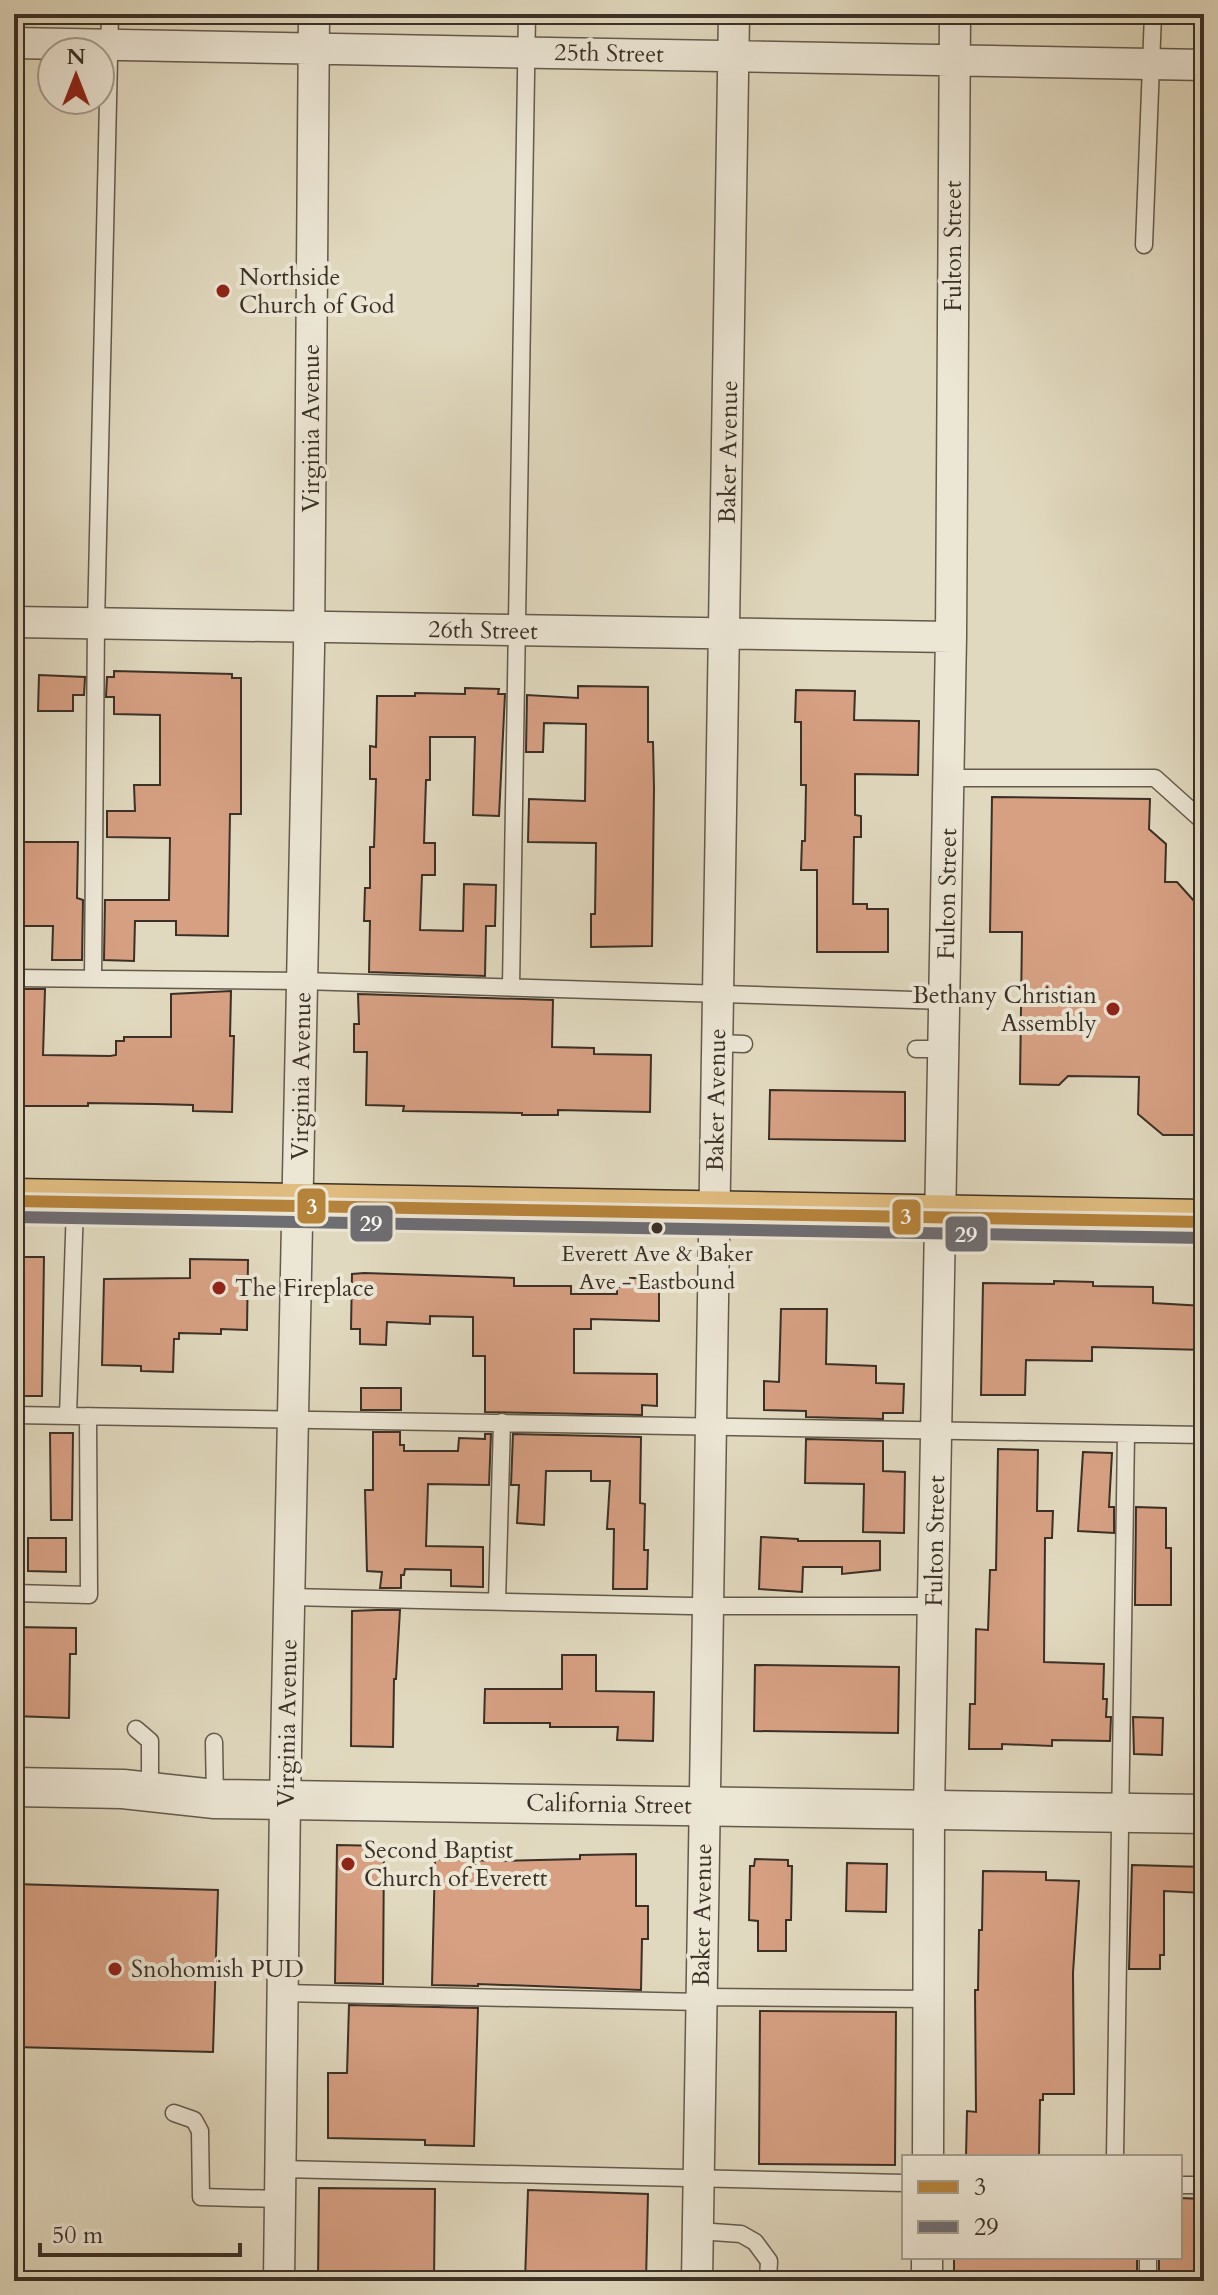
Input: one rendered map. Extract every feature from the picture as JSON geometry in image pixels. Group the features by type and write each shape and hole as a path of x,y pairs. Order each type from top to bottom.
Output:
{"main road":[{"path":"14,1201 1204,1222"}],"street":[{"name":"Virginia Avenue","path":"279,2281 285,1799 309,627 314,14"},
{"name":"Baker Avenue","path":"697,2281 715,1213 730,1043 717,993 734,14"},
{"name":"Fulton Street","path":"928,2155 929,1810 942,1218 930,1049 946,1001 955,14"},
{"name":"25th Street","path":"14,43 36,43"},
{"name":"25th Street","path":"116,45 1204,65"},
{"name":"26th Street","path":"14,622 951,637"},
{"name":"California Street","path":"14,1787 150,1791 215,1799 1204,1814"},
{"path":"927,2259 927,2281"}],"lane":[{"path":"109,36 110,14"},
{"path":"511,987 527,14"},
{"path":"1144,245 1153,14"},
{"path":"93,979 96,624 107,116"},
{"path":"949,778 1155,778 1204,822"},
{"path":"14,978 303,981 946,1001"},
{"path":"68,1416 75,1202"},
{"path":"14,1415 1204,1435"},
{"path":"14,1593 89,1595 88,1416"},
{"path":"497,1601 502,1422"},
{"path":"1115,2155 1126,1434"},
{"path":"289,1597 706,1606 934,1606"},
{"path":"136,1729 150,1741 150,1791"},
{"path":"214,1742 215,1799"},
{"path":"283,1993 701,2000 928,1999"},
{"path":"174,2113 194,2120 200,2131 201,2197 280,2184 699,2177 902,2183"},
{"path":"1182,2185 1204,2185"},
{"path":"698,2231 741,2234 755,2242 769,2261 768,2281"},
{"path":"1148,2259 1148,2281"}],"building":[{"path":"114,671 232,674 232,678 241,678 241,814 230,814 228,936 176,935 176,921 135,921 134,961 104,960 105,900 169,900 170,838 107,837 107,811 135,811 134,785 160,785 160,715 114,714 114,697 106,697 107,677 114,677"},
{"path":"39,675 85,677 84,695 73,695 73,711 38,711"},
{"path":"578,686 648,687 648,742 653,742 654,788 652,946 591,947 591,914 595,914 596,843 528,842 529,799 585,801 586,724 544,723 543,752 526,752 527,695 578,698"},
{"path":"465,688 499,689 498,694 505,694 499,816 473,815 475,737 430,737 430,780 426,780 424,843 435,843 435,875 422,875 420,930 463,931 464,884 496,885 495,926 486,926 485,976 369,972 370,921 364,921 365,888 370,888 370,847 374,847 376,779 370,779 370,746 376,747 377,696 465,694"},
{"path":"796,690 855,691 854,720 919,721 918,775 855,774 855,815 861,816 861,837 854,837 853,904 867,904 867,909 888,909 888,952 817,952 817,870 801,870 806,785 801,785 801,722 795,722"},
{"name":"Bethany Christian Assembly","path":"992,797 1150,799 1149,829 1166,844 1165,882 1177,882 1204,912 1204,1135 1163,1135 1138,1114 1139,1077 1068,1076 1059,1085 1020,1084 1022,932 990,932"},
{"path":"14,842 78,842 77,898 83,900 82,960 52,960 53,926 14,926"},
{"path":"20,989 45,989 43,1055 110,1056 116,1055 116,1041 124,1041 124,1037 171,1037 171,994 231,991 230,1036 234,1036 232,1112 193,1111 193,1105 88,1103 88,1106 14,1106 15,1061 18,1061 21,1041"},
{"path":"358,994 553,1000 552,1047 594,1048 594,1054 651,1055 650,1112 558,1110 558,1115 522,1115 403,1111 404,1106 366,1105 367,1052 354,1052 354,1024 359,1024"},
{"path":"770,1090 905,1092 905,1141 769,1139"},
{"path":"14,1257 44,1257 42,1396 14,1396"},
{"path":"190,1259 248,1260 247,1330 221,1329 221,1334 179,1333 179,1339 174,1339 173,1372 141,1371 141,1366 102,1365 104,1279 190,1278"},
{"path":"352,1274 514,1278 514,1286 571,1286 571,1294 617,1294 617,1287 630,1287 630,1278 659,1278 659,1321 591,1319 591,1329 574,1329 574,1373 657,1374 657,1406 642,1405 642,1415 485,1412 485,1356 473,1356 473,1317 430,1316 430,1324 387,1322 386,1345 360,1344 360,1329 351,1329"},
{"path":"1054,1281 1093,1282 1093,1286 1153,1287 1153,1303 1204,1306 1204,1350 1092,1347 1092,1361 1026,1360 1025,1395 981,1395 983,1283 1054,1284"},
{"path":"781,1309 827,1309 826,1364 876,1366 876,1383 904,1384 903,1413 883,1413 883,1419 806,1417 806,1411 764,1410 764,1381 779,1382"},
{"path":"361,1388 401,1388 401,1410 361,1410"},
{"path":"373,1432 400,1432 400,1445 404,1445 404,1451 458,1451 459,1438 485,1439 485,1434 491,1434 489,1485 428,1484 426,1546 483,1547 483,1587 451,1586 451,1570 405,1569 404,1575 401,1575 401,1588 380,1588 382,1572 367,1571 365,1490 373,1490"},
{"path":"50,1433 73,1433 72,1520 51,1520"},
{"path":"513,1434 641,1437 640,1503 645,1504 647,1589 613,1589 614,1529 607,1529 610,1481 591,1481 591,1471 546,1471 544,1525 517,1523 519,1485 511,1485"},
{"path":"806,1439 883,1441 883,1471 905,1472 904,1533 863,1532 864,1484 805,1483"},
{"path":"998,1449 1038,1450 1037,1511 1053,1511 1052,1538 1045,1538 1044,1662 1104,1664 1103,1699 1107,1699 1106,1717 1111,1717 1110,1741 1052,1740 1052,1746 1002,1744 1002,1749 969,1749 970,1704 975,1704 976,1629 988,1630 990,1570 996,1570"},
{"path":"1083,1452 1112,1453 1109,1507 1114,1507 1114,1533 1078,1531"},
{"path":"1136,1507 1166,1508 1166,1548 1171,1548 1171,1605 1135,1605"},
{"path":"761,1537 798,1541 880,1541 880,1570 842,1574 842,1567 803,1567 802,1592 759,1589"},
{"path":"28,1538 66,1538 66,1572 28,1571"},
{"path":"400,1610 394,1679 393,1747 351,1746 352,1611"},
{"path":"14,1627 76,1628 76,1654 70,1654 69,1718 14,1716"},
{"path":"562,1655 596,1655 596,1691 654,1692 653,1741 617,1740 618,1727 484,1723 485,1689 562,1689"},
{"path":"755,1665 899,1667 898,1733 754,1731"},
{"path":"1133,1717 1163,1718 1162,1755 1134,1754"},
{"path":"337,1845 384,1846 383,1984 335,1983"},
{"path":"636,1854 636,1906 648,1906 648,1939 642,1939 641,1990 432,1985 435,1859 501,1861"},
{"path":"755,1859 788,1860 788,1866 792,1866 791,1920 786,1920 786,1951 758,1951 758,1921 749,1920 750,1866 754,1866"},
{"path":"847,1863 887,1864 886,1912 846,1911"},
{"path":"1132,1865 1204,1867 1204,1893 1164,1891 1164,1955 1160,1955 1160,1969 1129,1969"},
{"path":"983,1871 1046,1872 1046,1880 1079,1881 1073,1973 1074,2094 1043,2094 1043,2100 1040,2100 1039,2155 966,2155 967,2111 976,2112 975,1990 978,1990 979,1930 982,1930"},
{"name":"Snohomish PUD","path":"14,1884 218,1890 213,2052 14,2047"},
{"path":"349,2005 478,2008 474,2146 425,2145 425,2140 328,2138 328,2073 347,2073"},
{"path":"760,2011 896,2012 895,2165 759,2164"},
{"path":"319,2188 435,2189 434,2281 318,2281"},
{"path":"528,2190 648,2194 646,2281 525,2281"},
{"path":"1182,2198 1202,2199 1201,2281 1159,2281 1159,2259 1182,2259"},
{"path":"954,2259 1137,2259 1137,2281 954,2281"}],"transit line":[{"name":"3","path":"14,1201 1204,1222"},
{"name":"29","path":"14,1217 1204,1238"}],"place":[{"name":"Northside Church of God","path":"223,291"},
{"name":"Bethany Christian Assembly","path":"1113,1009"},
{"name":"Everett Ave & Baker Ave - Eastbound","path":"657,1228"},
{"name":"The Fireplace","path":"219,1288"},
{"name":"Second Baptist Church of Everett","path":"348,1864"},
{"name":"Snohomish PUD","path":"115,1969"}]}
